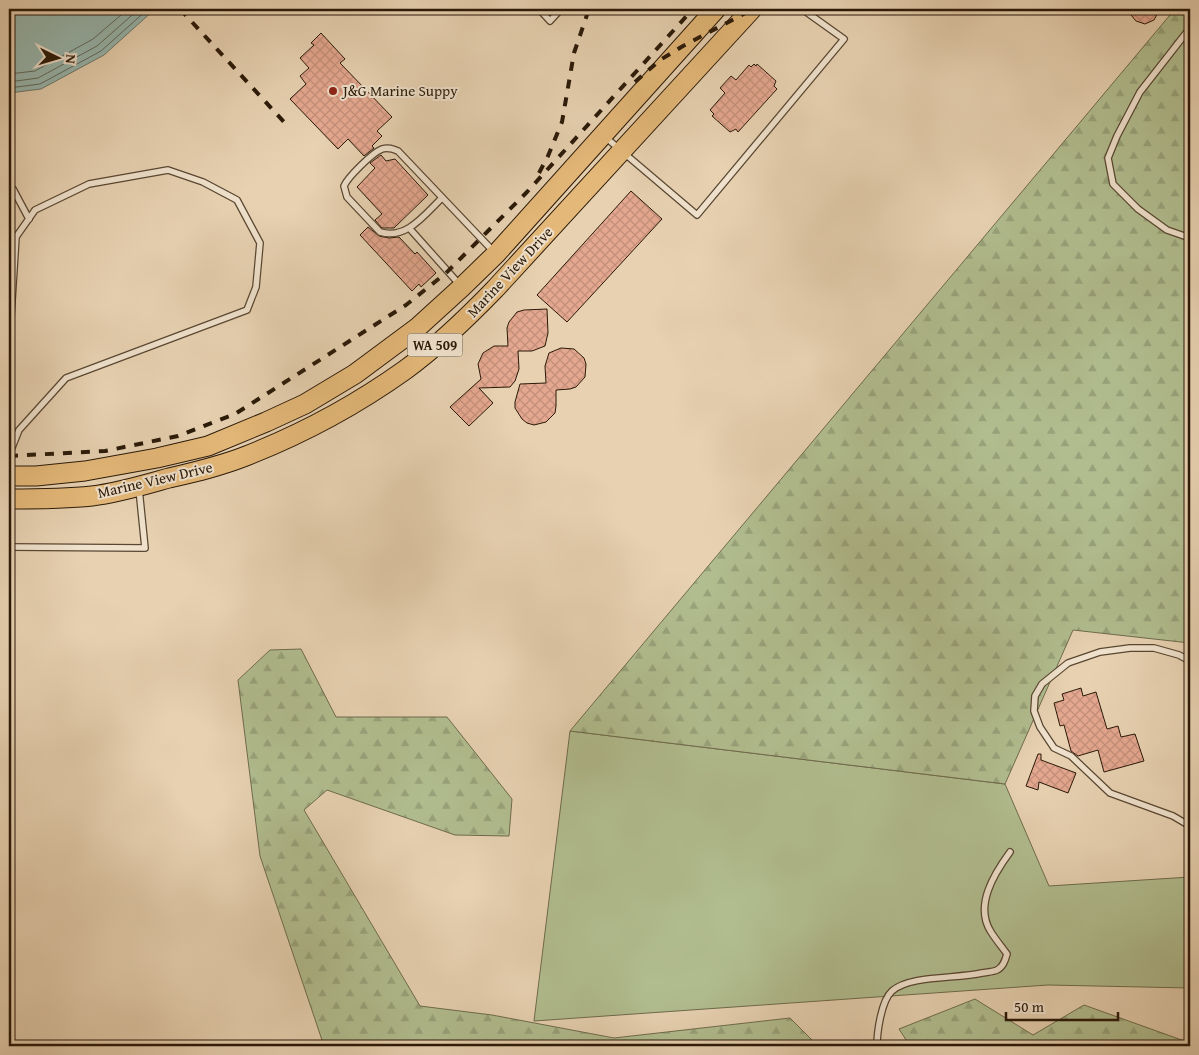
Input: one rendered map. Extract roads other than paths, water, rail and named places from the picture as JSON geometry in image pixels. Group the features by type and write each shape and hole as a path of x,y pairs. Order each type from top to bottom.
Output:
{"main road":[{"name":"Marine View Drive","path":"9,476 36,476 85,471 157,458 208,446 304,404 355,374 417,328 496,254 716,9"},
{"name":"Marine View Drive","path":"9,499 93,496 139,487 217,466 278,442 317,424 358,401 406,369 458,326 495,289 752,9"}],"lane":[{"path":"539,9 550,21 561,9"},
{"path":"603,135 697,215 844,39 803,9"},
{"path":"1190,28 1140,92 1116,136 1108,158 1112,184 1138,209 1167,230 1190,238"},
{"path":"442,198 410,229 393,233 380,232 347,197 344,186 346,181 376,153 384,148 392,148 398,151 496,254"},
{"path":"9,348 16,237 35,210 89,184 168,170 203,182 237,200 260,243 256,288 247,310 66,378 19,430 9,455"},
{"path":"9,186 13,189 29,219"},
{"path":"410,229 462,287"},
{"path":"9,391 12,446"},
{"path":"9,547 145,548 139,487"},
{"path":"1190,661 1179,655 1154,648 1130,648 1100,652 1068,663 1042,684 1035,696 1034,712 1040,727 1054,748 1070,756 1110,793 1173,816 1190,826"},
{"path":"877,1046 877,1031 881,1012 890,992 909,982 966,977 996,970 1005,963 1007,954 990,931 983,910 997,870 1010,852"}],"water":[{"path":"9,9 155,9 104,55 41,89 9,93"}],"railway":[{"path":"180,9 284,122"},
{"path":"539,173 562,122 574,53 589,9"},
{"path":"9,456 105,451 178,436 235,414 406,305 446,273 527,192 693,9"},
{"path":"635,82 660,60 753,9"}],"place":[{"name":"J&G Marine Suppy","path":"333,91"}]}
